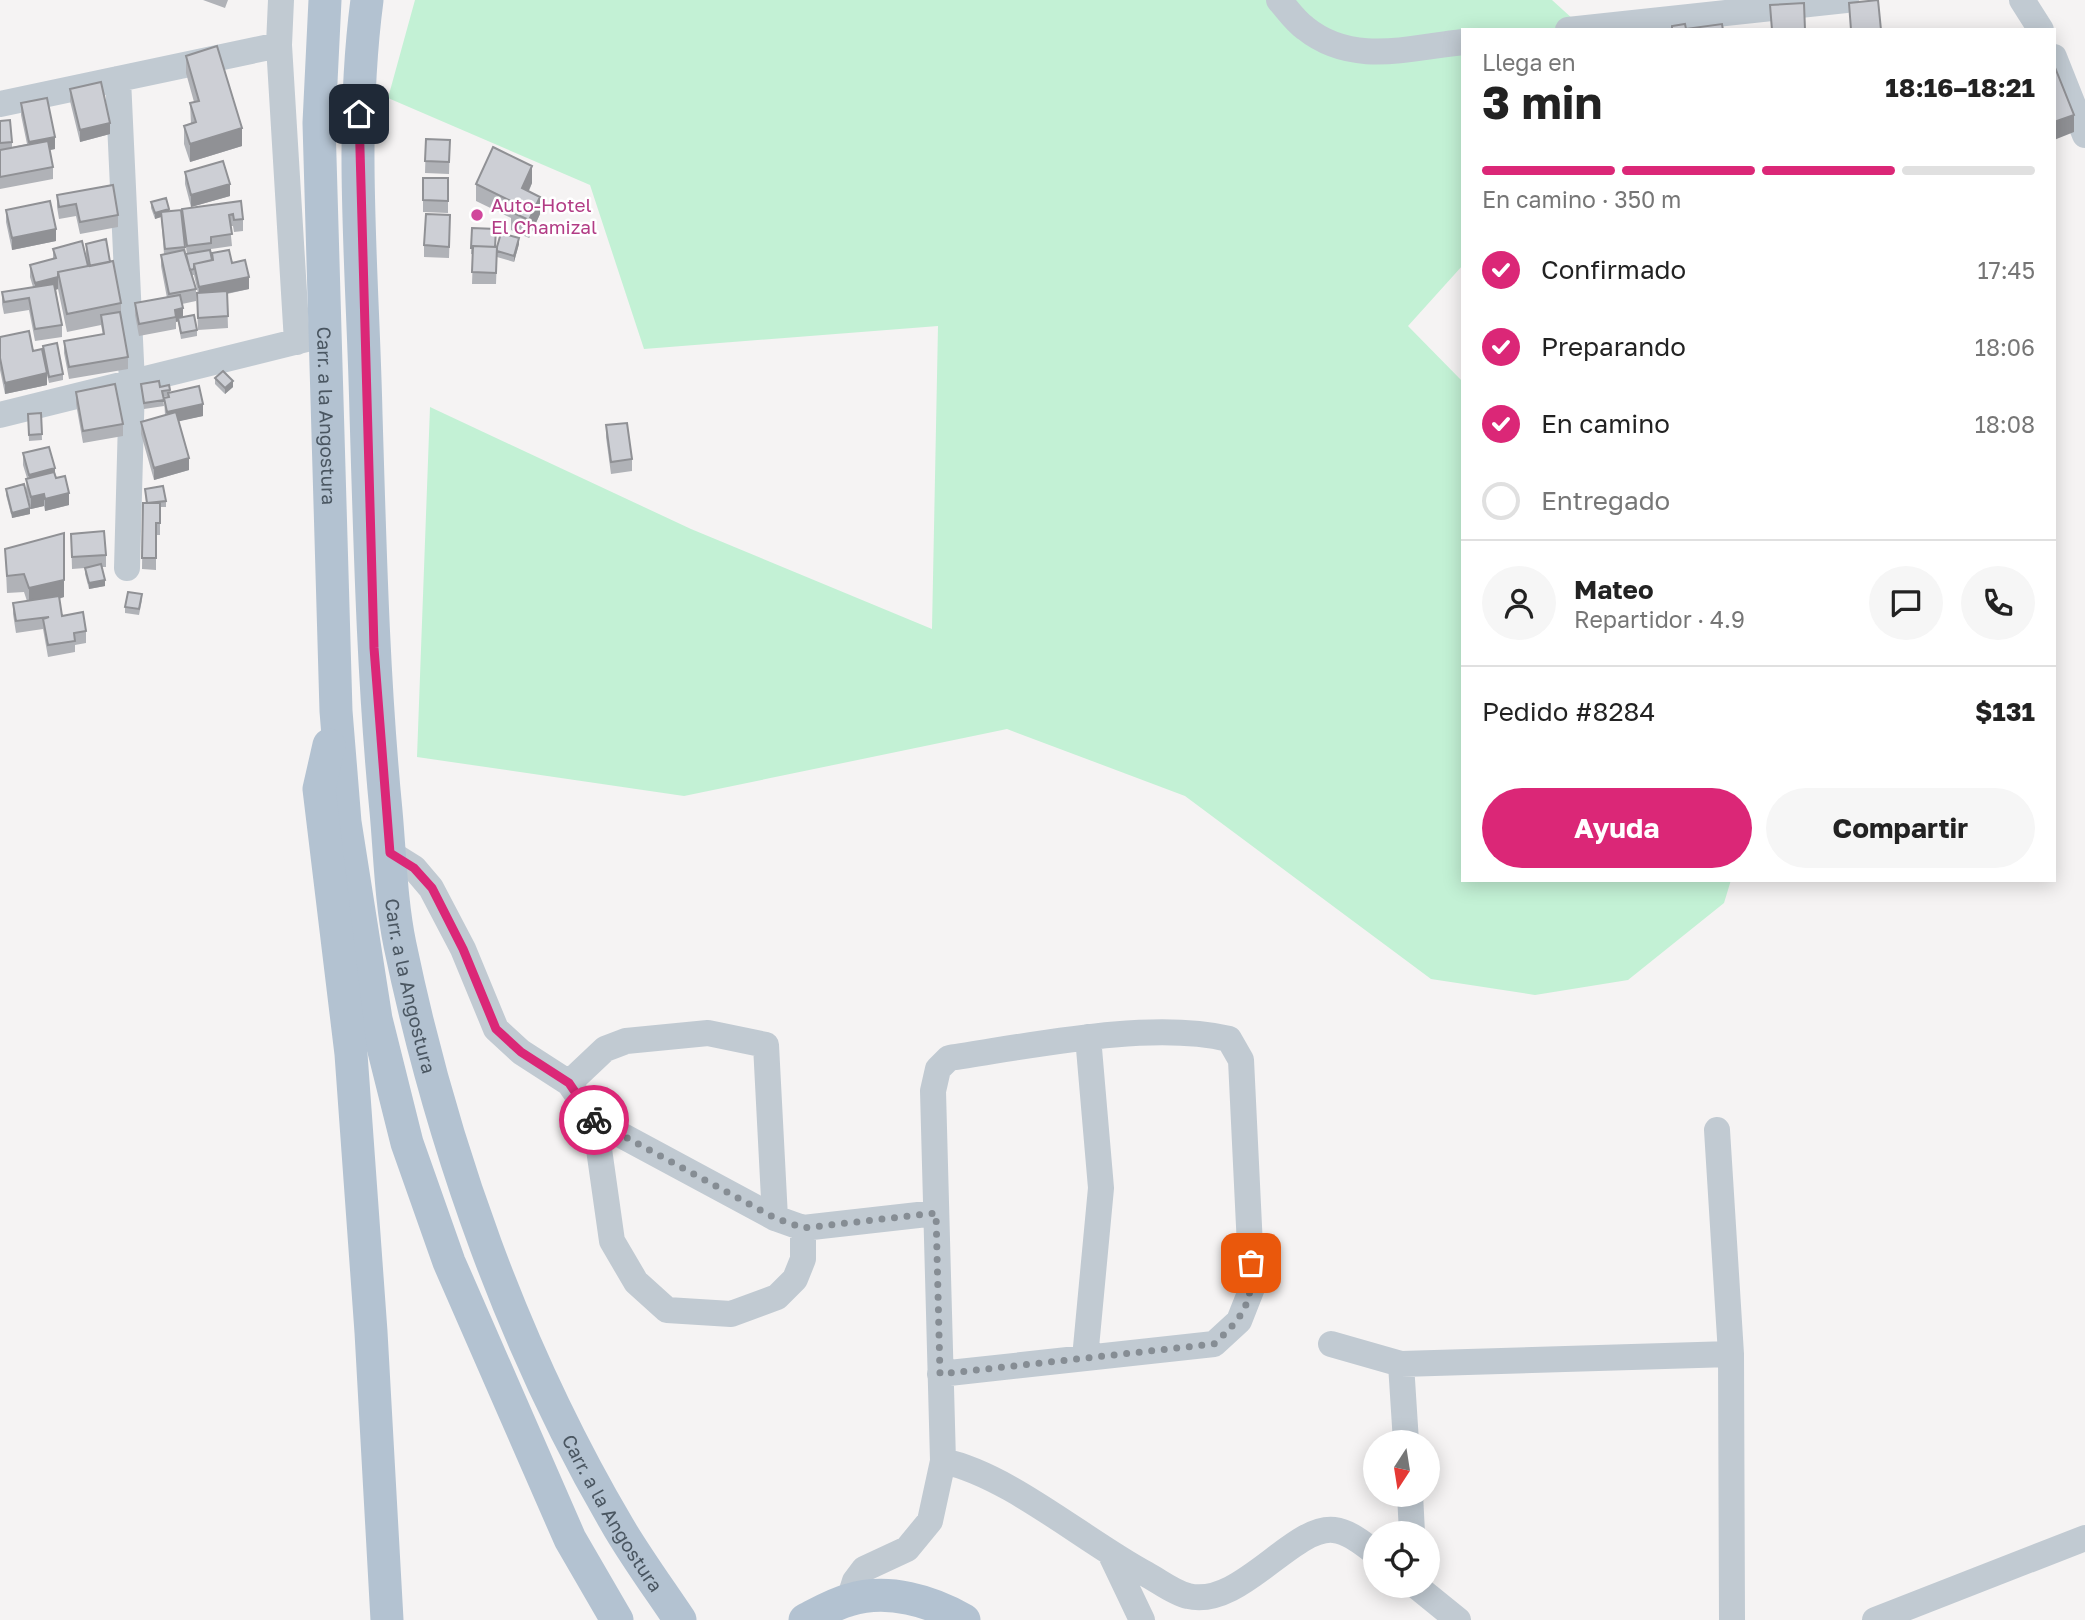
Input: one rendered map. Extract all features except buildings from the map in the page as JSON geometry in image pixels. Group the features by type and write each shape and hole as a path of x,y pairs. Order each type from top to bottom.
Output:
{"main road":[{"name":"Carr. a la Angostura","path":"325,0 310,338 345,822 376,1019 407,1143 449,1262 570,1539 617,1620"},
{"name":"Carr. a la Angostura","path":"367,0 358,138 377,712 399,942 463,1183 489,1255 544,1382 583,1461 620,1529 680,1620"},
{"path":"336,711 319,789 343,995 371,1332 387,1620"},
{"path":"805,1620 849,1600 875,1595 902,1597 944,1608 964,1620"}],"street":[{"path":"0,415 310,338 279,45 281,0"},
{"path":"1279,0 1304,28 1332,45 1361,54 1461,42"},
{"path":"1582,28 1745,5 1846,0"},
{"path":"2022,0 2040,28"},
{"path":"0,104 279,45"},
{"path":"2056,62 2085,135"},
{"path":"118,79 132,383 127,568"},
{"path":"390,853 414,868 432,888 463,949 496,1029 521,1052 569,1083 595,1121 612,1241 636,1282 667,1310 731,1314 777,1297 795,1279 803,1259 803,1228"},
{"path":"849,1600 855,1581 864,1569 907,1549 930,1521 943,1461 940,1374 933,1091 938,1069 949,1058 1088,1037 1202,1032 1229,1039 1241,1060 1252,1288 1239,1321 1214,1344 940,1374"},
{"path":"569,1083 605,1049 626,1041 708,1033 766,1045 775,1218"},
{"path":"1085,1358 1101,1188 1088,1037"},
{"path":"595,1121 775,1218 803,1228 936,1213"},
{"path":"1717,1130 1731,1354 1732,1620"},
{"path":"1331,1344 1401,1364 1731,1354"},
{"path":"1401,1364 1405,1430"},
{"path":"943,1461 971,1467 1111,1555 1187,1596 1210,1598 1230,1590 1312,1535 1333,1530 1363,1543"},
{"path":"1875,1620 2085,1538"},
{"path":"1111,1555 1142,1620"},
{"path":"1431,1598 1458,1620"}],"green space":[{"path":"415,0 1552,0 1583,28 1461,28 1461,267 1408,326 1461,380 1461,882 1730,882 1724,903 1628,980 1535,995 1431,979 1185,796 1007,729 684,796 417,757 430,407 691,529 932,629 938,326 644,349 590,185 388,98"}],"way so far":[{"path":"594,1120 775,1218 803,1228 936,1213 940,1374 1214,1344 1239,1321 1252,1288 1251,1263"}],"place":[{"name":"Auto-Hotel El Chamizal","path":"477,215"}],"route":[{"path":"359,114 374,648 390,853 414,868 432,888 463,949 496,1029 521,1052 569,1083 594,1120"}]}
